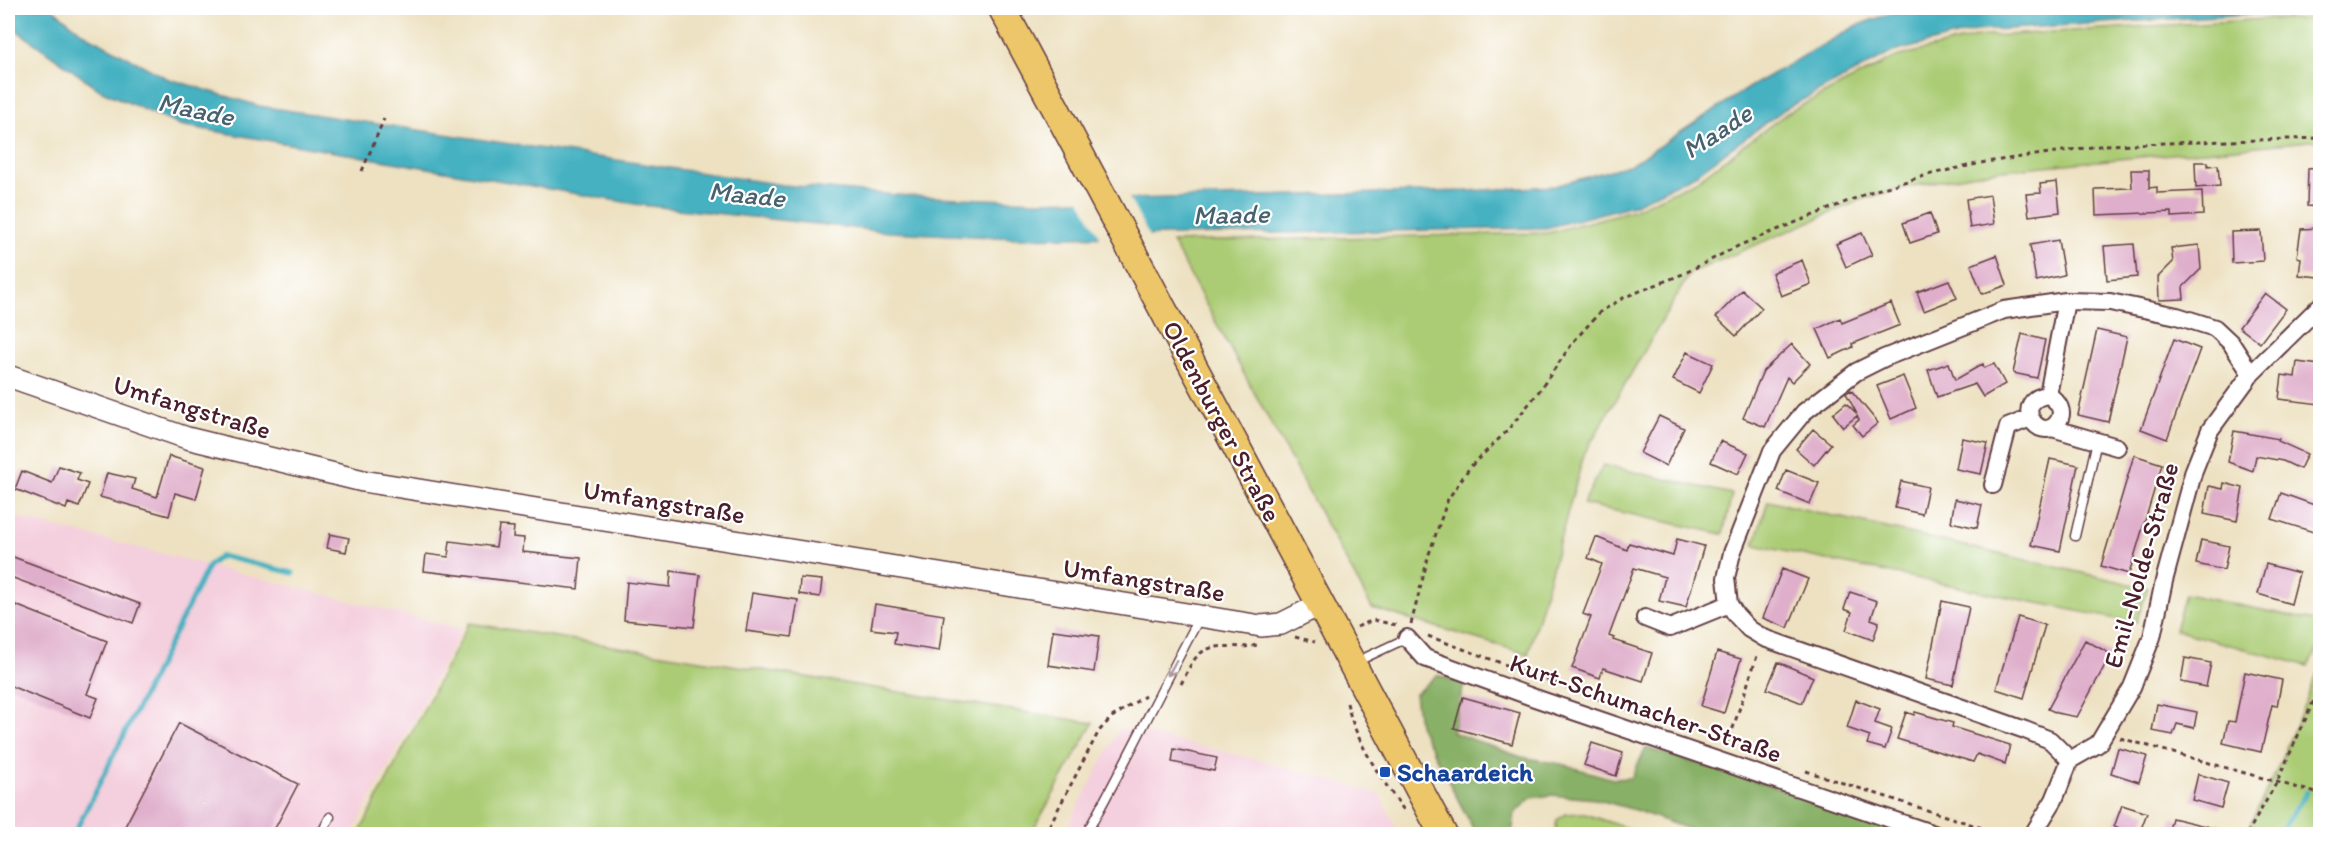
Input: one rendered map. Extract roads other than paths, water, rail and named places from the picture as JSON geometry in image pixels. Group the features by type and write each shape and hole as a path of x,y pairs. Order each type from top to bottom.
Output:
{"main road":[{"name":"Oldenburger Straße","path":"1002,8 1443,834"}],"street":[{"path":"2033,834 2054,800 2070,760 2050,740 1764,638 1749,629 1736,615 1729,604 1728,569 1749,507 1772,452 1804,412 1856,372 1884,358 2004,310 2066,301 2110,302 2149,312 2177,316 2215,328 2231,343 2251,374"},
{"path":"2048,395 2066,301"},
{"name":"Emil-Nolde-Straße","path":"2070,760 2098,744 2132,687 2152,637 2193,470 2211,430 2251,374 2320,306"},
{"name":"Umfangstraße","path":"8,376 187,438 363,481 1261,626 1281,624 1319,605"},
{"path":"2052,428 2060,420 2060,408 2056,400 2048,395 2040,396 2030,404 2030,418 2036,426 2044,429 2052,428 2117,447"},
{"path":"1993,485 2008,427 2030,418"},
{"path":"1645,618 1670,628 1729,604"},
{"name":"Kurt-Schumacher-Straße","path":"1409,631 1425,658 1934,834"}],"lane":[{"path":"2075,536 2097,441"},
{"path":"1086,834 1124,766 1158,693 1200,616"},
{"path":"1351,665 1409,631"},
{"path":"321,834 330,818"}],"water":[{"name":"Maade","path":"8,8 52,8 83,33 166,78 259,106 783,185 908,196 1036,201 1467,191 1555,186 1632,164 1751,86 1858,25 1906,8 2320,8 2320,14 2265,13 1975,31 1893,52 1785,109 1693,176 1633,205 1546,228 1016,238 889,232 641,205 179,125 100,90 8,24"}],"waterway":[{"path":"74,834 209,565 221,556 293,573"},
{"path":"2316,779 2320,771"},
{"path":"2279,834 2307,792"}],"place":[{"name":"Schaardeich","path":"1385,772"}]}
